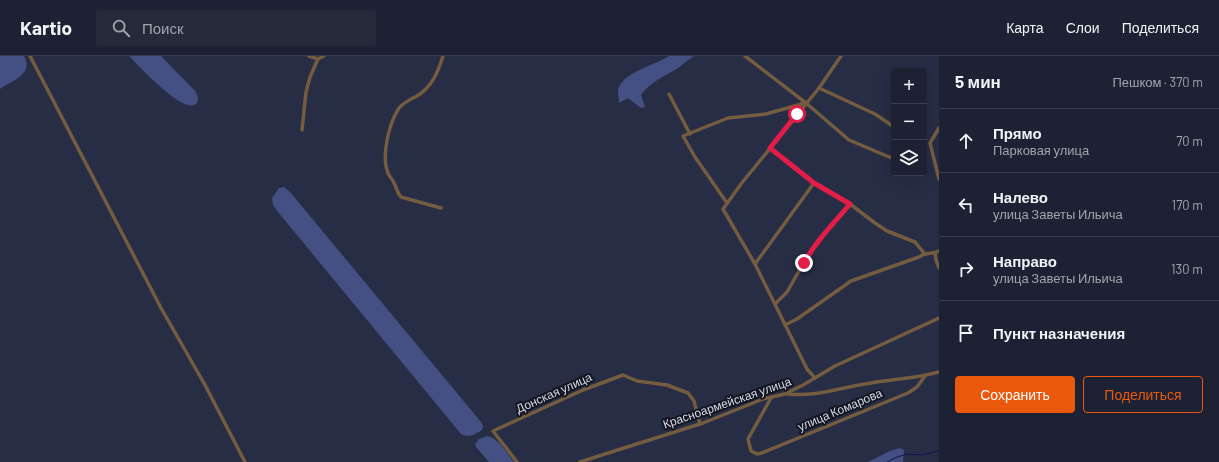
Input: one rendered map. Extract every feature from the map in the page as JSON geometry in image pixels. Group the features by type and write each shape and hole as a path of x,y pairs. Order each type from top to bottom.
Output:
{"street":[{"path":"30,56 161,308 205,385 245,462"},
{"path":"310,56 318,59"},
{"path":"302,130 306,92 310,77 318,59 324,56"},
{"path":"441,208 401,197 387,172 385,156 390,129 399,108 405,102 417,96 426,89 440,68 443,56"},
{"path":"746,56 806,103 849,140 891,158"},
{"path":"815,378 807,369 755,264 723,209 819,88 841,56"},
{"path":"819,88 875,114 891,125"},
{"path":"669,94 690,134"},
{"path":"727,203 695,157 683,136 728,118 766,114 806,103"},
{"path":"939,128 930,143 939,178"},
{"path":"770,148 814,183 850,204 887,230 915,242 924,253"},
{"path":"933,154 939,156"},
{"path":"755,264 814,183"},
{"path":"775,304 787,292 810,252 850,204"},
{"path":"785,325 797,319 851,281 919,257 924,253 937,252 936,260 939,268"},
{"name":"Красноармейская улица","path":"580,462 700,424 754,403 787,394 835,366 939,318"},
{"name":"улица Комарова","path":"787,394 812,395 866,384 925,376 939,372"},
{"name":"Донская улица","path":"517,462 493,431 583,390 623,375 637,381 652,382 688,393 694,400 700,424"},
{"name":"улица Комарова","path":"772,398 748,440 751,451 757,454 908,393 917,387 925,376"}],"shaded area":[{"path":"0,56 24,56 26,67 21,76 0,89"},
{"path":"129,56 161,56 196,92 198,98 197,103 194,105 188,105 170,95"},
{"path":"669,56 694,56 645,90 641,95 645,107 641,108 628,98 619,103 618,90 626,78"},
{"path":"284,187 290,192 481,422 483,426 482,430 467,436 461,434 278,212 273,205 272,198 279,188"},
{"path":"487,436 495,439 514,462 489,462 475,444 479,439"},
{"path":"900,448 904,450 903,462 868,462 888,452"}],"waterway":[{"path":"887,462 908,454 921,455 939,451"}],"route":[{"path":"797,114 770,148 814,183 850,204 810,252 804,263"}]}
